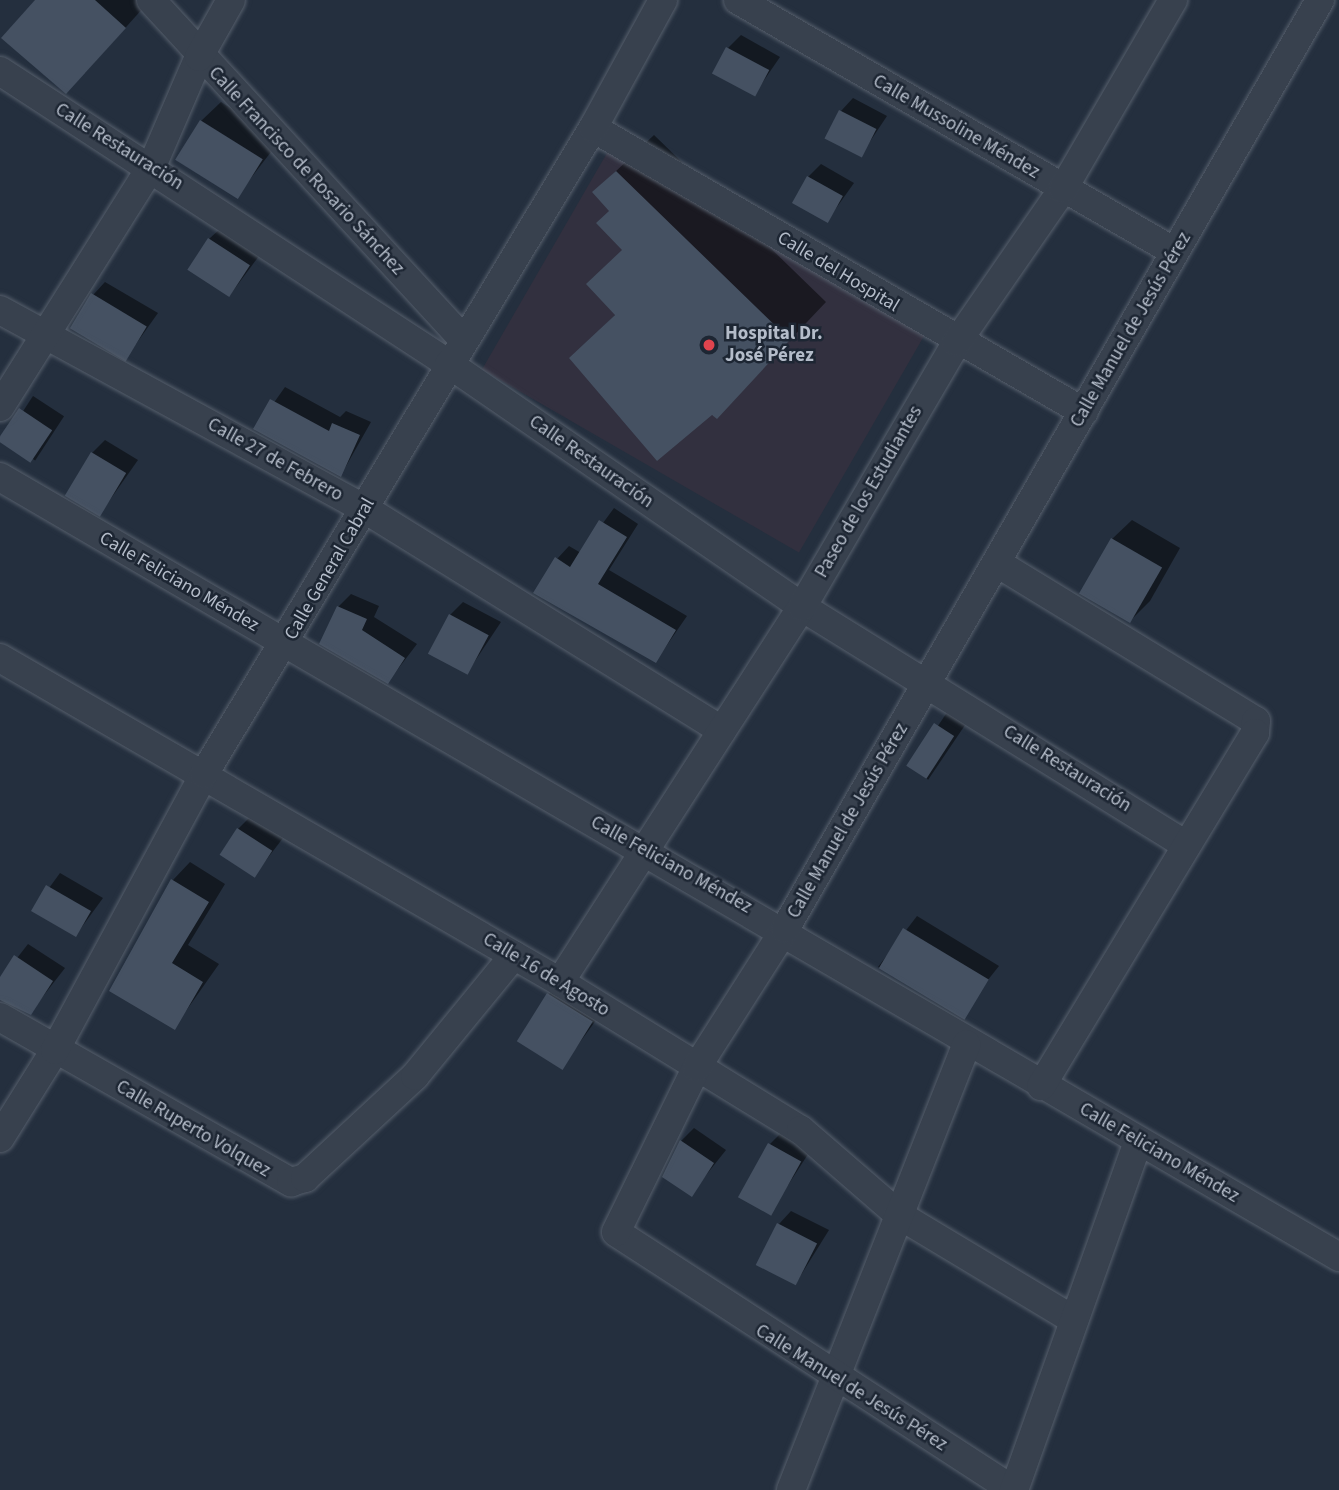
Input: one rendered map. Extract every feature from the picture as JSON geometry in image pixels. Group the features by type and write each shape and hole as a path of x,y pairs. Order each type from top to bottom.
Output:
{"street":[{"name":"Calle Francisco de Rosario Sánchez","path":"151,0 199,57 463,339"},
{"path":"0,407 152,166 199,57 231,0"},
{"name":"Calle General Cabral","path":"0,1138 55,1050 204,774 286,645 463,339 593,128 663,0"},
{"name":"Calle Mussoline Méndez","path":"738,0 1175,252"},
{"name":"Paseo de los Estudiantes","path":"561,982 802,607 957,342 1063,189 1173,0"},
{"name":"Calle Manuel de Jesús Pérez","path":"1138,1141 1013,1490 835,1377 616,1232 697,1068 785,929 1320,0"},
{"name":"Calle Restauración","path":"0,71 152,166 449,364 802,607 929,682 1186,845"},
{"name":"Calle del Hospital","path":"593,128 957,342 1084,412"},
{"name":"Calle 27 de Febrero","path":"0,310 365,509 722,730"},
{"name":"Calle Feliciano Méndez","path":"0,477 286,645 785,929 967,1044 1339,1257"},
{"path":"998,563 1256,721 1255,733 1041,1086"},
{"name":"Calle 16 de Agosto","path":"0,658 561,982 801,1130 899,1214 1074,1321"},
{"name":"Calle Ruperto Volquez","path":"0,1017 291,1182 305,1178 415,1076 513,955"},
{"path":"791,1490 967,1044"}],"shaded area":[{"name":"Hospital Dr. José Pérez","path":"618,134 935,317 799,553 482,370"}],"building":[{"path":"35,0 95,0 126,28 66,94 1,38"},
{"path":"726,47 769,70 755,96 712,73"},
{"path":"839,110 876,129 862,158 824,139"},
{"path":"200,120 263,159 238,199 175,160"},
{"path":"616,171 790,340 717,419 712,415 657,461 569,358 615,315 586,284 622,250 596,223 609,211 592,192"},
{"path":"807,176 843,196 828,223 792,203"},
{"path":"208,238 250,265 229,297 187,270"},
{"path":"91,293 147,326 126,362 70,328"},
{"path":"270,399 329,431 332,423 360,435 341,477 253,429"},
{"path":"19,408 52,430 30,463 0,442 0,436"},
{"path":"91,452 126,473 100,517 65,496"},
{"path":"599,520 627,537 598,584 676,630 656,663 533,593 555,557 570,567"},
{"path":"1111,538 1162,568 1130,623 1079,593"},
{"path":"337,606 367,619 362,630 405,658 388,684 319,644"},
{"path":"449,614 489,635 468,675 428,654"},
{"path":"934,723 954,736 926,779 906,766"},
{"path":"237,828 272,851 255,878 220,855"},
{"path":"171,879 209,902 172,963 203,982 175,1030 109,991"},
{"path":"46,885 91,911 76,937 31,911"},
{"path":"903,928 989,980 965,1020 879,968"},
{"path":"14,955 53,981 31,1015 0,1000 0,977"},
{"path":"547,993 593,1022 563,1070 517,1041"},
{"path":"680,1140 714,1163 692,1197 662,1177"},
{"path":"768,1143 801,1161 771,1216 738,1197"},
{"path":"777,1223 817,1243 796,1285 756,1265"}],"place":[{"name":"Hospital Dr. José Pérez","path":"709,345"}]}
